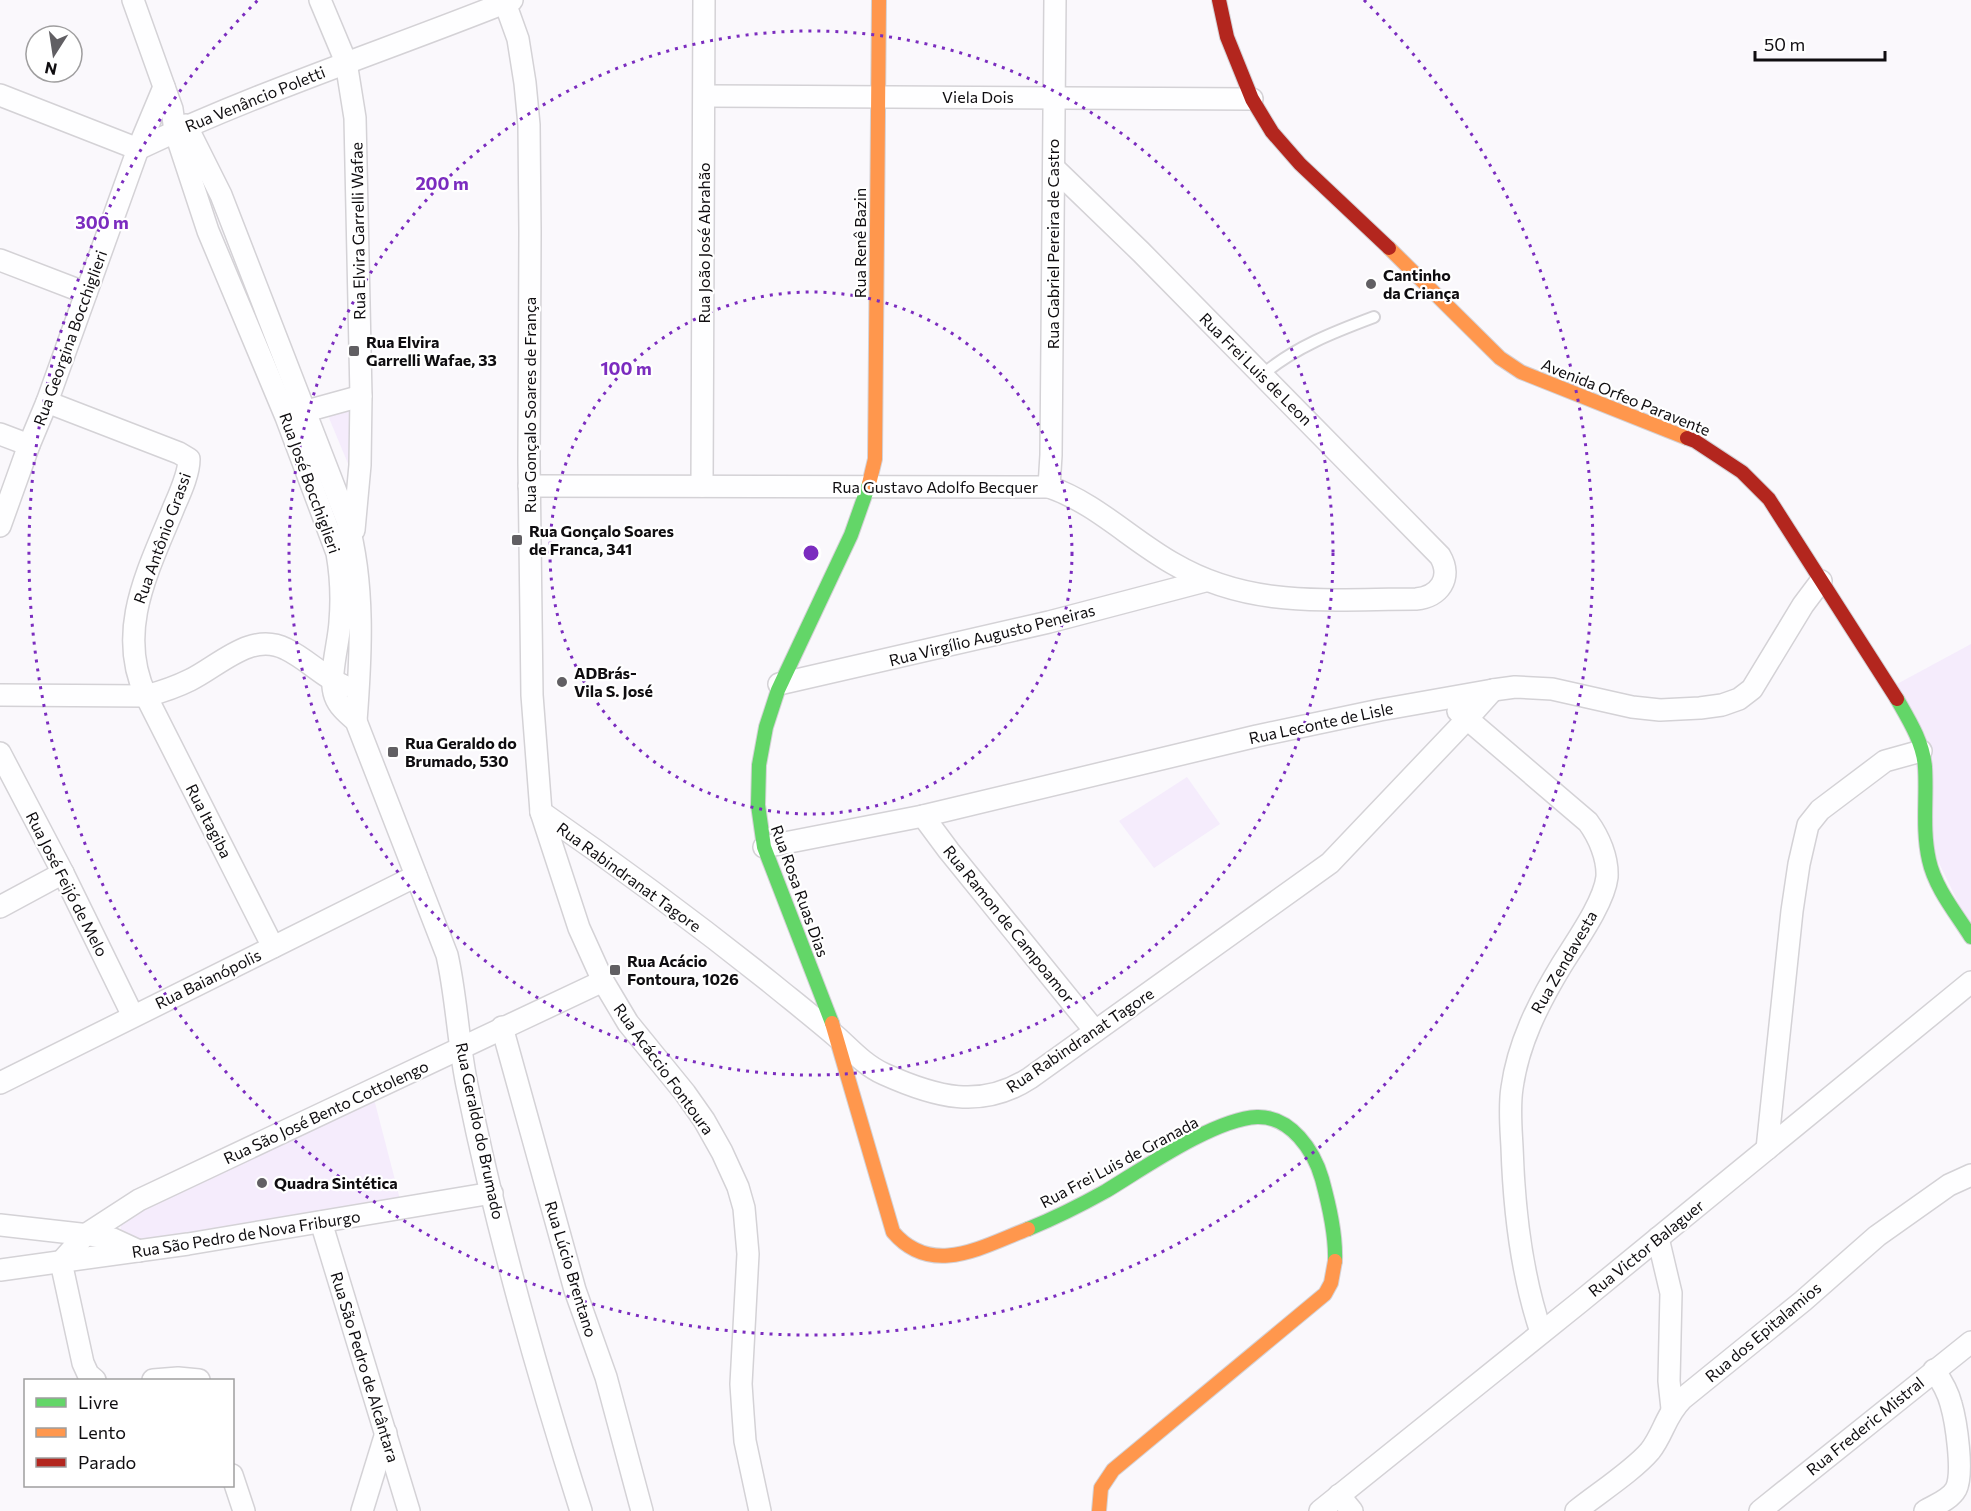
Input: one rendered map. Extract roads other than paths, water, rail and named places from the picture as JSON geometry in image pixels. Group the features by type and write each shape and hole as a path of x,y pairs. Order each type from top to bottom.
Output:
{"street":[{"name":"Rua José Bocchiglieri","path":"133,0 181,129 221,195 295,414 347,520 341,573 342,601 333,681 337,702 356,721"},
{"name":"Rua Elvira Garrelli Wafae","path":"320,0 346,62 355,118 361,396 360,465 345,546"},
{"name":"Rua João José Abrahão","path":"702,486 704,0"},
{"name":"Rua Renê Bazin","path":"870,486 875,459 876,423 879,0"},
{"name":"Rua Gabriel Pereira de Castro","path":"1049,487 1052,455 1055,0"},
{"name":"Avenida Orfeo Paravente","path":"1219,0 1227,37 1252,99 1272,132 1300,164 1415,272 1500,358 1538,380 1673,432 1715,452 1742,472 1769,499 1912,725 1925,765 1926,836 1929,861 1938,884 1971,937"},
{"name":"Rua Venâncio Poletti","path":"138,149 181,129 346,62 507,1"},
{"name":"Rua Gonçalo Soares de França","path":"507,1 518,39 529,125 529,486 532,695 541,812"},
{"name":"Rua Georgina Bocchiglieri","path":"0,526 138,149 164,87"},
{"path":"0,95 138,149"},
{"name":"Viela Dois","path":"705,96 1252,99"},
{"name":"Rua Frei Luis de Leon","path":"1054,168 1133,244 1440,556 1446,570 1445,577"},
{"path":"0,260 86,293"},
{"path":"295,414 361,396"},
{"name":"Rua Antônio Grassi","path":"47,402 179,453 189,459 180,493 140,595 134,622 132,641 134,660 138,678 146,696"},
{"path":"0,434 28,445"},
{"name":"Rua Gustavo Adolfo Becquer","path":"529,486 1049,487 1076,497 1154,552 1205,581 1262,597 1347,600 1416,599 1432,595 1445,577"},
{"name":"Rua Rosa Ruas Dias","path":"837,1037 764,847 758,823 756,796 765,724 779,684 843,551 870,486"},
{"name":"Rua José Bocchiglieri","path":"345,546 358,591 361,658 356,721"},
{"name":"Rua Leconte de Lisle","path":"764,847 923,816 1257,736 1493,690 1515,687 1552,689 1660,710 1700,708 1732,702 1752,689 1759,680 1803,605 1821,580"},
{"name":"Rua Virgílio Augusto Peneiras","path":"779,684 1049,622 1205,581"},
{"path":"0,695 146,696 191,680 241,650 258,644 276,645 287,649 333,681 358,692"},
{"path":"1467,719 1493,690"},
{"name":"Rua Itagiba","path":"146,696 273,947"},
{"name":"Rua Zendavesta","path":"1444,699 1588,822 1597,834 1606,866 1605,886 1594,911 1543,996 1527,1028 1512,1090 1512,1172 1519,1231 1526,1279 1541,1332"},
{"name":"Rua Rabindranat Tagore","path":"541,812 664,901 770,982 870,1067 931,1093 960,1098 992,1095 1015,1088 1330,863 1467,719"},
{"name":"Rua Geraldo do Brumado","path":"356,721 447,955 453,982 460,1048 492,1192 539,1378 581,1511"},
{"path":"1767,1149 1792,911 1808,825 1820,810 1885,761 1922,751"},
{"name":"Rua José Feijó de Melo","path":"0,753 63,873 132,1016"},
{"name":"Rua Acáccio Fontoura","path":"541,812 579,928 603,981 628,1023 704,1120 722,1152 744,1208 748,1254 741,1394 745,1441 760,1511"},
{"name":"Rua Ramon de Campoamor","path":"923,816 979,889 1095,1031"},
{"path":"0,907 63,873"},
{"name":"Rua Baianópolis","path":"0,1083 416,876"},
{"name":"Rua São José Bento Cottolengo","path":"61,1262 85,1235 138,1200 603,981"},
{"name":"Rua Victor Balaguer","path":"1320,1511 1346,1503 1541,1332 1971,982"},
{"name":"Rua Lúcio Brentano","path":"502,1027 574,1290 606,1377 642,1511"},
{"name":"Rua Frei Luis de Granada","path":"837,1037 893,1232 901,1242 933,1256 948,1257 962,1254 1025,1230 1079,1206 1194,1139 1249,1118 1267,1118 1287,1127 1312,1153 1324,1190 1333,1243 1335,1267 1330,1286 1318,1300 1113,1470 1101,1488 1099,1511"},
{"name":"Rua dos Epitalamios","path":"1576,1511 1644,1457 1656,1442 1672,1409 1877,1236 1949,1185 1971,1175"},
{"name":"Rua São Pedro de Nova Friburgo","path":"0,1270 139,1251 492,1192"},
{"name":"Rua São Pedro de Alcântara","path":"321,1222 409,1511"},
{"path":"0,1225 106,1237 139,1251"},
{"path":"1658,1238 1671,1293 1669,1381 1672,1409"},
{"path":"61,1262 83,1363 88,1374 94,1379"},
{"name":"Rua Frederic Mistral","path":"1760,1511 1971,1342"},
{"path":"1925,1511 1951,1495 1957,1486 1958,1474 1957,1438 1951,1402 1934,1370"},
{"path":"170,1379 194,1379"},
{"path":"362,1511 386,1433"},
{"path":"234,1480 244,1511"}],"lane":[{"path":"1262,375 1287,356 1328,334 1374,317"}],"place":[{"name":"Cantinho da Criança","path":"1371,284"},
{"name":"Rua Elvira Garrelli Wafae, 33","path":"354,351"},
{"name":"Rua Gonçalo Soares de Franca, 341","path":"517,540"},
{"name":"ADBrás- Vila S. José","path":"562,682"},
{"name":"Rua Geraldo do Brumado, 530","path":"393,752"},
{"name":"Rua Acácio Fontoura, 1026","path":"615,970"},
{"name":"Quadra Sintética","path":"262,1183"}]}
